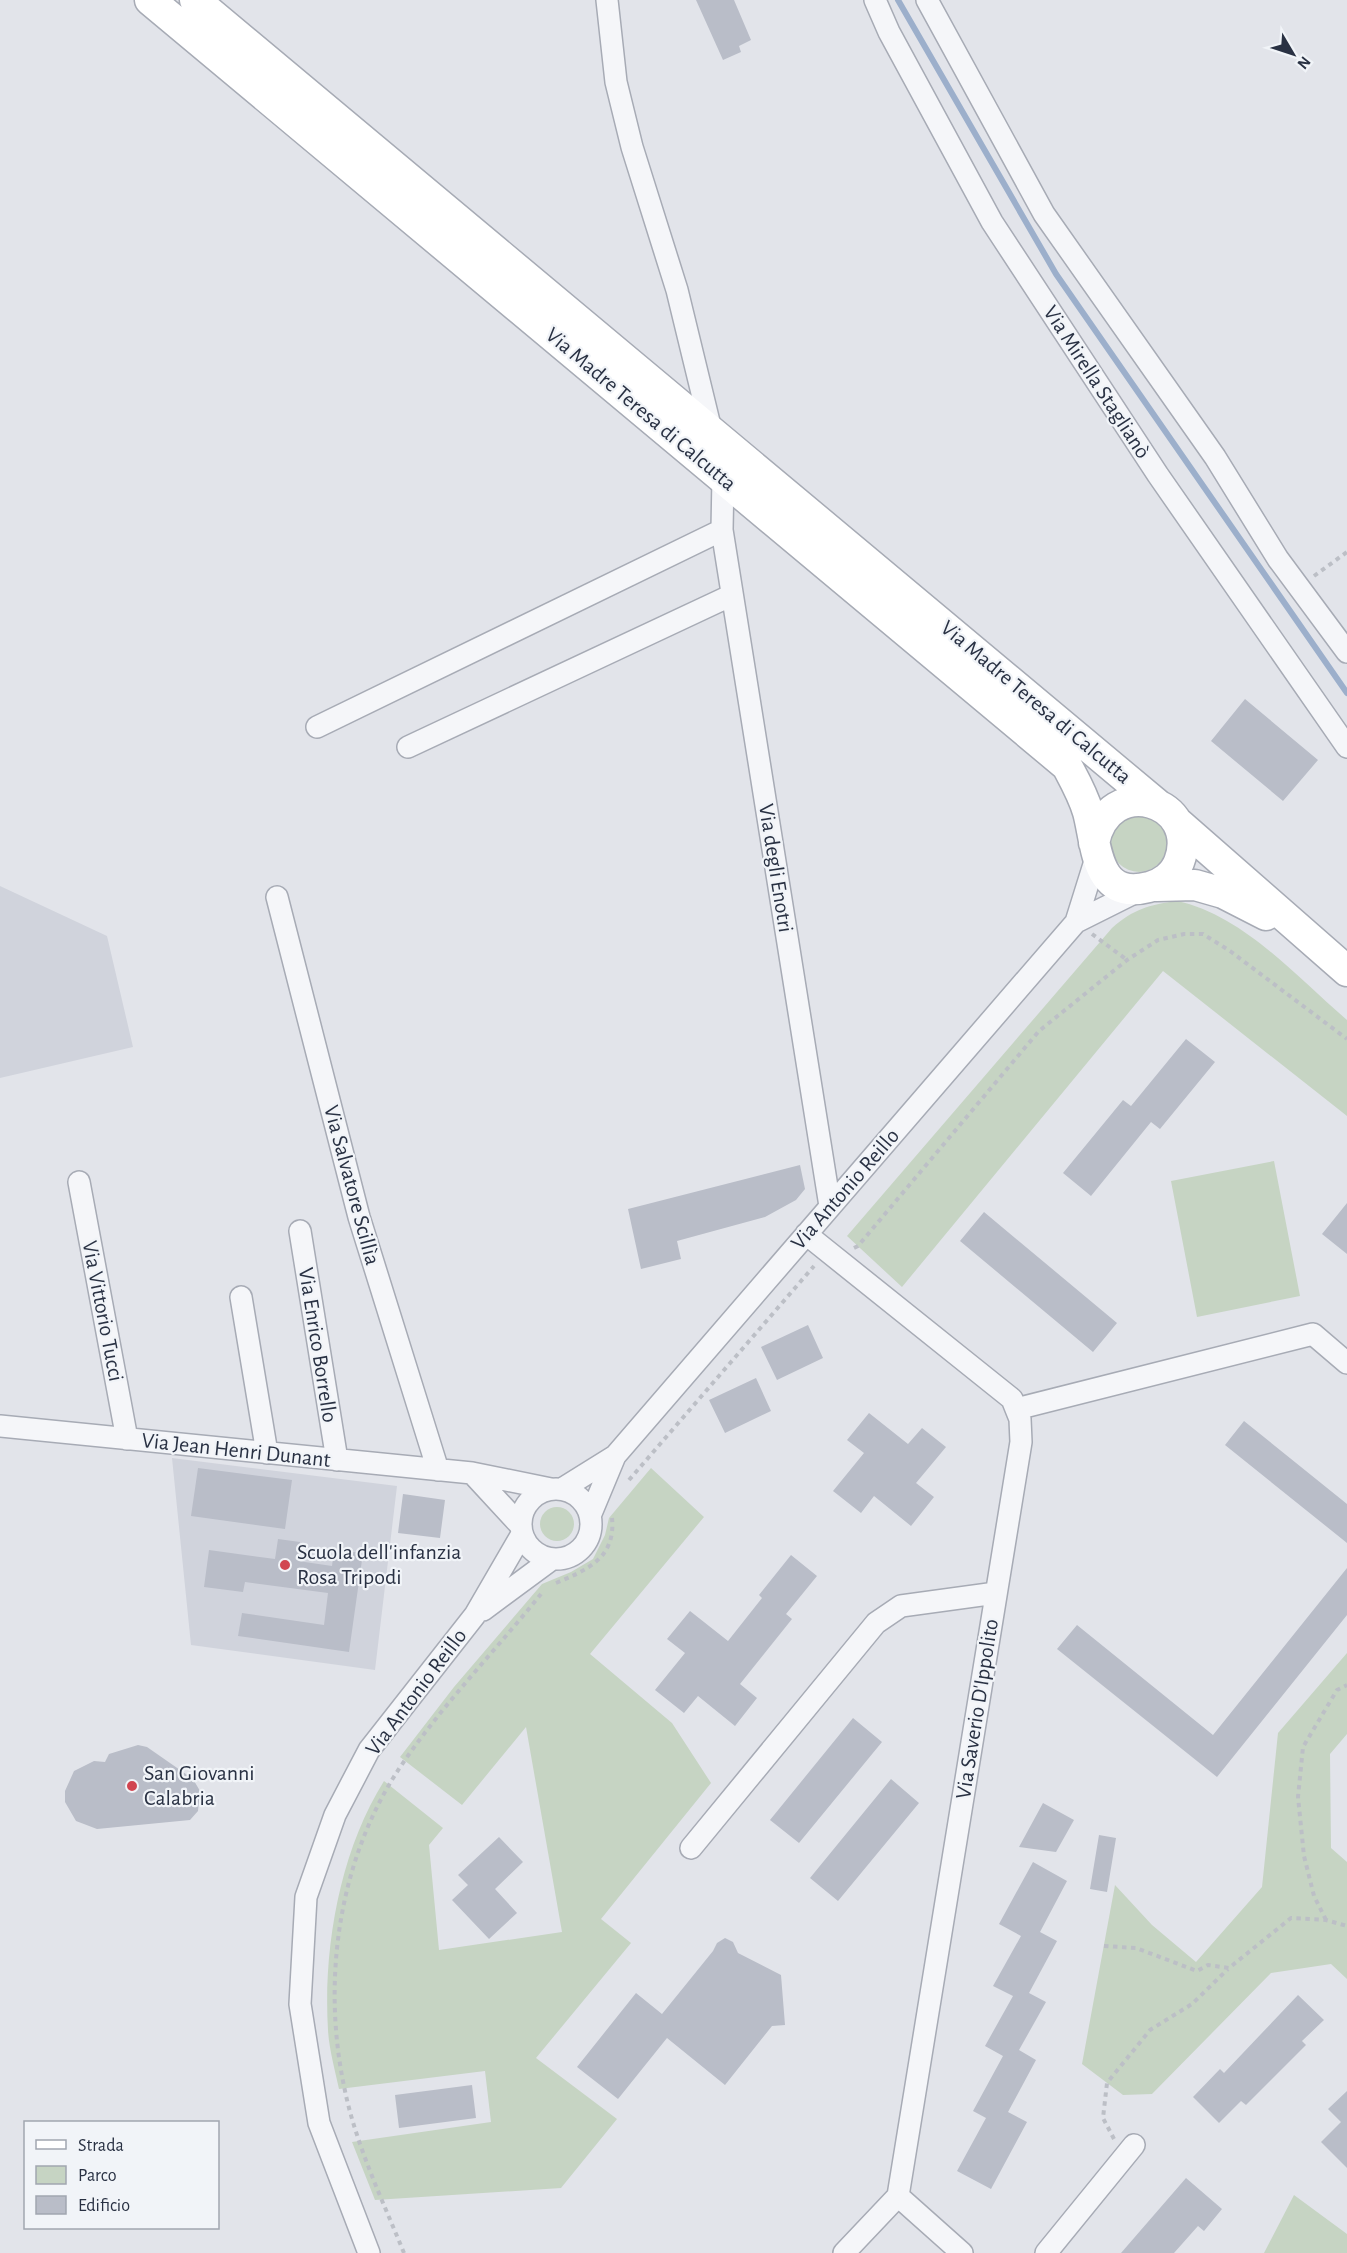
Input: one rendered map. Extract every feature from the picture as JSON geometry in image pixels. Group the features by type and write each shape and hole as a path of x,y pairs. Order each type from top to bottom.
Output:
{"main road":[{"name":"Via Madre Teresa di Calcutta","path":"150,0 1067,766 1080,789 1095,850"},
{"name":"Via Madre Teresa di Calcutta","path":"195,0 1167,814"},
{"path":"1129,801 1144,801 1167,814 1182,836 1182,851 1173,871 1149,887 1126,888 1113,881 1103,871 1095,850 1097,829 1105,816 1116,807 1129,801"},
{"name":"Via Antonio Reillo","path":"1167,814 1347,971"},
{"name":"Via Antonio Reillo","path":"1149,887 1195,885 1223,893 1303,933"}],"street":[{"path":"607,0 616,82 632,147 677,290 711,430"},
{"name":"Via Mirella Staglianò","path":"875,0 889,32 992,222 1158,475 1347,747"},
{"path":"927,0 1044,214 1215,457 1278,559 1347,652"},
{"name":"Via degli Enotri","path":"723,477 722,530 830,1206"},
{"path":"317,727 722,530"},
{"path":"408,747 732,595"},
{"name":"Via Antonio Reillo","path":"1076,922 1095,850"},
{"name":"Via Antonio Reillo","path":"590,1516 615,1456 1076,922 1149,887"},
{"name":"Via Salvatore Scillìa","path":"277,897 359,1217 438,1470"},
{"name":"Via Vittorio Tucci","path":"79,1182 126,1439"},
{"name":"Via Enrico Borrello","path":"300,1231 337,1460"},
{"path":"806,1234 1012,1399 1016,1409 1313,1334 1347,1363"},
{"path":"241,1297 267,1453"},
{"path":"0,1406 3,1426"},
{"name":"Via Saverio D'Ippolito","path":"898,2196 1021,1442 1020,1419 1016,1409"},
{"name":"Via Jean Henri Dunant","path":"3,1426 472,1473 556,1489"},
{"name":"Via Antonio Reillo","path":"556,1489 615,1456"},
{"path":"472,1473 521,1529 533,1551 552,1559 563,1558 582,1547 588,1538 590,1516 580,1498 556,1489 539,1493 529,1501 522,1512 521,1529"},
{"name":"Via Antonio Reillo","path":"369,2253 320,2123 300,2004 306,1897 335,1815 369,1750 475,1615 521,1529"},
{"name":"Via Antonio Reillo","path":"475,1615 552,1559"},
{"path":"691,1848 876,1623 901,1606 996,1593"},
{"path":"1047,2253 1129,2152"},
{"path":"844,2253 898,2196 962,2253"}],"path":[{"path":"1299,588 1347,552"},
{"path":"624,1485 810,1268 858,1246 1040,1031 1127,960 1158,940 1184,934 1203,934 1230,951 1347,1039"},
{"path":"553,1584 591,1568 604,1556 610,1541 611,1516"},
{"path":"404,2253 360,2141 344,2088 336,2015 336,1953 343,1909 353,1867 369,1821 389,1785 454,1694 548,1588"},
{"path":"1326,1920 1314,1896 1304,1856 1298,1797 1303,1747 1337,1690 1347,1684"},
{"path":"1129,2152 1103,2118 1107,2083 1150,2030 1192,2004 1228,1968 1291,1918 1326,1920 1347,1926"},
{"path":"1104,1946 1136,1948 1197,1971 1208,1965 1228,1968"}],"shaded area":[{"path":"0,886 107,936 133,1047 0,1078"},
{"name":"Scuola dell'infanzia Rosa Tripodi","path":"172,1458 397,1486 375,1670 191,1645"}],"green space":[{"path":"1133,816 1145,816 1155,820 1163,828 1167,844 1163,860 1155,868 1145,872 1133,872 1123,868 1115,860 1111,850 1111,838 1115,828 1123,820"},
{"path":"1177,901 1201,908 1247,933 1289,967 1347,1020 1347,1116 1163,971 902,1287 847,1236 1112,928 1127,916 1142,909"},
{"path":"1274,1161 1300,1296 1197,1317 1171,1181"},
{"path":"651,1468 704,1517 590,1654 672,1723 711,1783 601,1919 631,1943 536,2058 617,2119 561,2188 375,2200 352,2142 491,2122 485,2071 339,2089 329,2037 328,1966 338,1901 356,1838 384,1781 443,1828 429,1845 439,1950 562,1932 526,1727 462,1805 400,1757 454,1687 542,1584 571,1572 593,1559 605,1535 609,1518"},
{"path":"557,1507 569,1512 574,1524 569,1536 557,1541 545,1536 540,1524 545,1512"},
{"path":"1347,1653 1347,1734 1330,1754 1331,1848 1347,1862 1347,1979 1331,1964 1271,1973 1152,2094 1123,2095 1082,2064 1115,1885 1152,1925 1196,1962 1262,1887 1278,1733"},
{"path":"1294,2195 1347,2234 1347,2253 1264,2253"}],"building":[{"path":"696,0 734,0 751,40 739,46 741,52 723,60"},
{"path":"1245,699 1318,760 1283,801 1211,741"},
{"path":"1186,1039 1215,1062 1160,1129 1151,1122 1091,1196 1063,1173 1123,1100 1131,1106"},
{"path":"800,1165 805,1189 796,1200 765,1217 677,1241 681,1259 641,1269 628,1209"},
{"path":"1347,1203 1347,1254 1322,1234"},
{"path":"984,1212 1117,1323 1093,1352 960,1241"},
{"path":"808,1325 823,1358 777,1380 761,1347"},
{"path":"756,1378 771,1411 725,1433 709,1400"},
{"path":"869,1413 908,1444 922,1428 946,1447 916,1483 934,1497 911,1526 874,1496 861,1513 833,1491 864,1453 847,1440"},
{"path":"1244,1421 1347,1504 1347,1543 1225,1445"},
{"path":"198,1468 292,1480 285,1529 191,1516"},
{"path":"403,1494 445,1500 440,1538 398,1533"},
{"path":"278,1539 300,1542 298,1561 332,1566 334,1550 363,1553 349,1652 238,1636 242,1613 324,1625 328,1593 245,1582 243,1592 204,1587 209,1550 275,1559"},
{"path":"791,1555 817,1576 786,1614 792,1619 740,1684 757,1698 735,1726 698,1696 684,1713 655,1690 685,1653 667,1639 690,1611 728,1641 762,1598 759,1595"},
{"path":"1347,1568 1347,1615 1217,1777 1057,1649 1077,1625 1213,1735"},
{"path":"853,1718 882,1742 799,1843 770,1820"},
{"name":"San Giovanni Calabria","path":"138,1745 147,1747 193,1779 200,1791 198,1811 190,1820 97,1829 76,1821 65,1802 65,1791 74,1771 94,1761 105,1762 109,1754"},
{"path":"891,1779 919,1803 838,1901 810,1878"},
{"path":"1043,1803 1074,1820 1056,1852 1019,1847"},
{"path":"1099,1835 1116,1838 1107,1892 1090,1889"},
{"path":"499,1837 523,1862 495,1889 517,1913 489,1939 452,1900 468,1885 458,1875"},
{"path":"1033,1862 1067,1881 1040,1932 1057,1941 1029,1993 1046,2002 1019,2050 1036,2060 1008,2112 1027,2122 991,2189 957,2171 986,2118 973,2111 1003,2056 985,2046 1013,1996 993,1986 1021,1936 999,1924"},
{"path":"725,1938 733,1942 738,1953 781,1975 785,2025 772,2026 725,2085 667,2038 618,2099 577,2067 636,1993 662,2014 717,1943"},
{"path":"1298,1995 1324,2020 1302,2041 1306,2045 1246,2105 1241,2101 1219,2123 1193,2097 1220,2069 1224,2073"},
{"path":"472,2085 476,2118 399,2128 395,2095"},
{"path":"1347,2091 1347,2168 1321,2142 1341,2122 1328,2109"},
{"path":"1186,2178 1222,2209 1204,2231 1198,2226 1174,2253 1121,2253"}],"waterway":[{"path":"898,0 1056,274 1347,693"}],"place":[{"name":"Scuola dell'infanzia Rosa Tripodi","path":"285,1565"},
{"name":"San Giovanni Calabria","path":"132,1786"}]}
